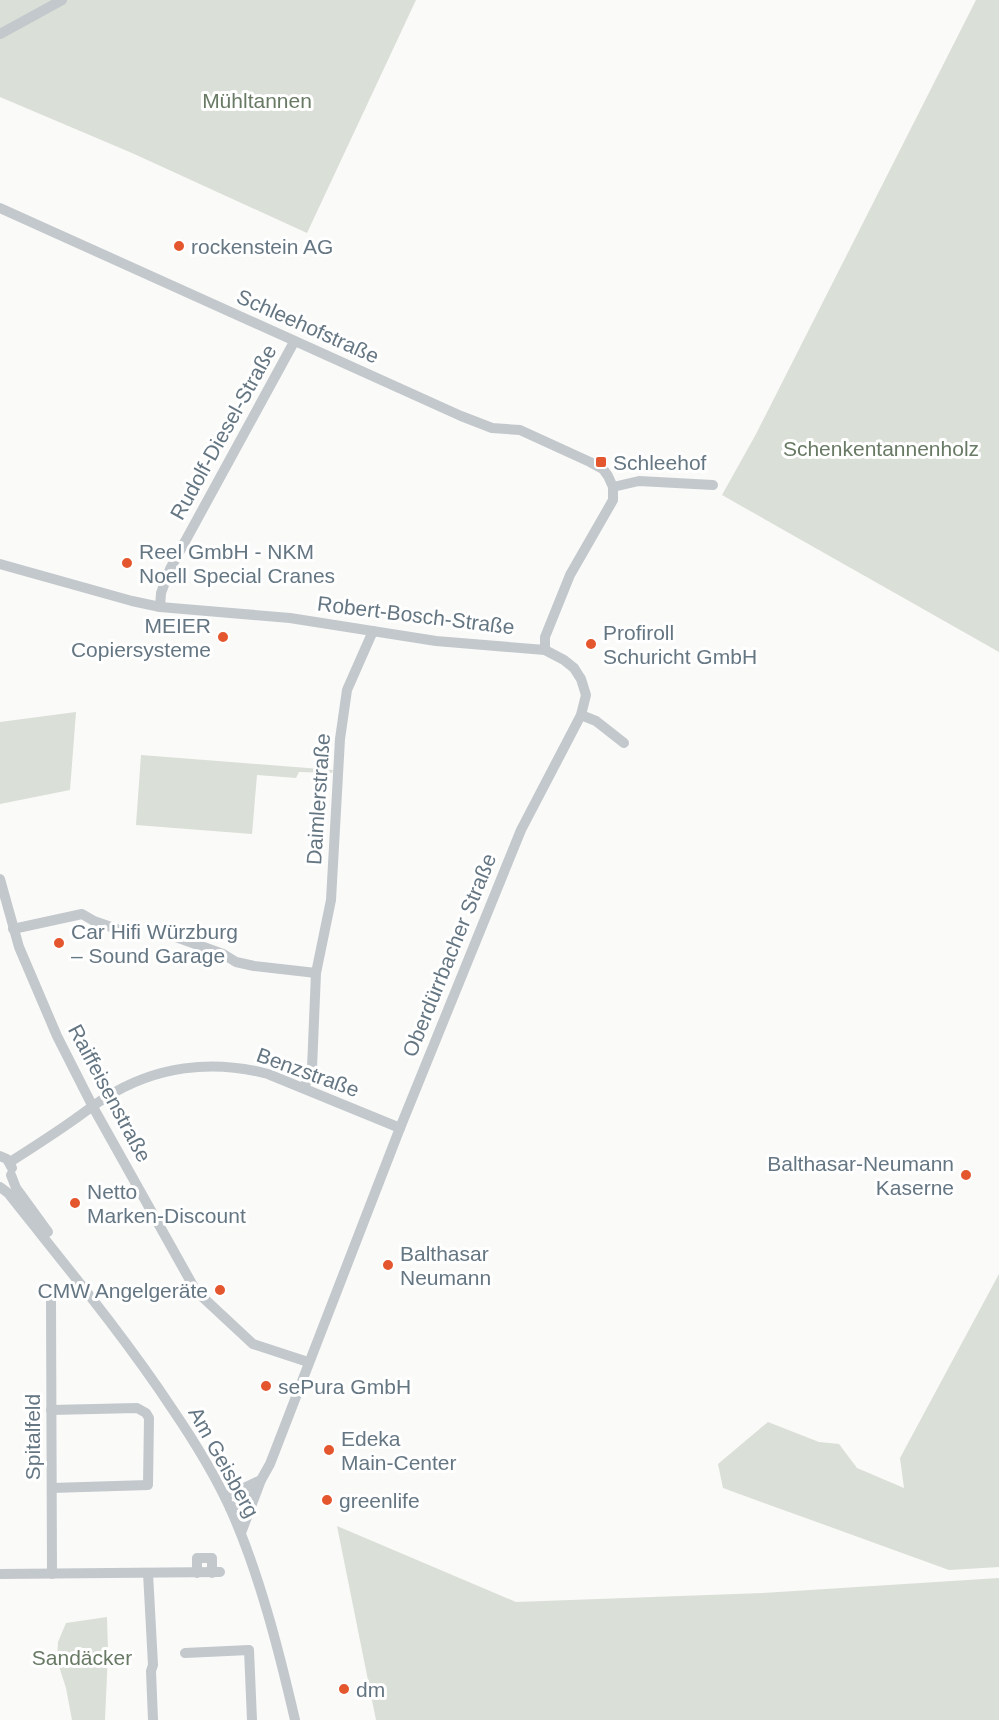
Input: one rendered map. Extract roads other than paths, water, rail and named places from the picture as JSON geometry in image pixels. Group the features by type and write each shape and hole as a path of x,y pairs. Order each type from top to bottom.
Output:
{"street":[{"path":"0,33 62,0"},
{"name":"Schleehofstraße","path":"0,208 461,416 492,428 520,430 603,469 614,487"},
{"name":"Rudolf-Diesel-Straße","path":"160,607 161,593 170,569 294,342"},
{"path":"545,650 545,637 570,575 613,500 614,487 639,481 713,485"},
{"name":"Robert-Bosch-Straße","path":"0,564 160,607 291,618 436,641 545,650"},
{"name":"Daimlerstraße","path":"304,1088 312,1068 316,973 331,900 340,739 346,690 373,632"},
{"name":"Oberdürrbacher Straße","path":"241,1533 400,1128 521,830 581,715 585,695 581,679 574,668 545,650"},
{"path":"581,715 596,721 624,743"},
{"name":"Raiffeisenstraße","path":"0,879 13,929 36,990 93,1107 196,1291 253,1344 308,1362"},
{"path":"13,929 82,914 94,921 128,933"},
{"path":"162,932 223,954 236,962 316,973"},
{"name":"Benzstraße","path":"5,1159 93,1107 104,1098 157,1073 203,1065 252,1070 304,1088 400,1128"},
{"path":"0,1185 11,1175 12,1166 5,1159"},
{"name":"Am Geisberg","path":"11,1175 16,1188 80,1280 143,1364 193,1440 225,1497 241,1533 270,1625 295,1720"},
{"name":"Am Geisberg","path":"0,1185 80,1280"},
{"name":"Spitalfeld","path":"51,1300 52,1574"},
{"path":"51,1410 137,1408 146,1413 148,1418 148,1485 52,1488"},
{"path":"225,1497 259,1485"},
{"name":"Oberdürrbacher Straße","path":"230,1508 249,1499 259,1485"},
{"path":"148,1573 153,1655 151,1671 153,1720"},
{"path":"0,1574 216,1573"},
{"path":"185,1653 249,1650 252,1720"}],"place":[{"name":"rockenstein AG","path":"179,246"},
{"name":"Schleehof","path":"601,462"},
{"name":"Reel GmbH - NKM Noell Special Cranes","path":"127,563"},
{"name":"MEIER Copiersysteme","path":"223,637"},
{"name":"Profiroll Schuricht GmbH","path":"591,644"},
{"name":"Car Hifi Würzburg – Sound Garage","path":"59,943"},
{"name":"Balthasar-Neumann Kaserne","path":"966,1175"},
{"name":"Netto Marken-Discount","path":"75,1203"},
{"name":"Balthasar Neumann","path":"388,1265"},
{"name":"CMW Angelgeräte","path":"220,1290"},
{"name":"sePura GmbH","path":"266,1386"},
{"name":"Edeka Main-Center","path":"329,1450"},
{"name":"greenlife","path":"327,1500"},
{"name":"dm","path":"344,1689"}],"park label":[{"name":"Mühltannen","path":"257,100"},
{"name":"Schenkentannenholz","path":"881,448"},
{"name":"Sandäcker","path":"82,1657"}]}
